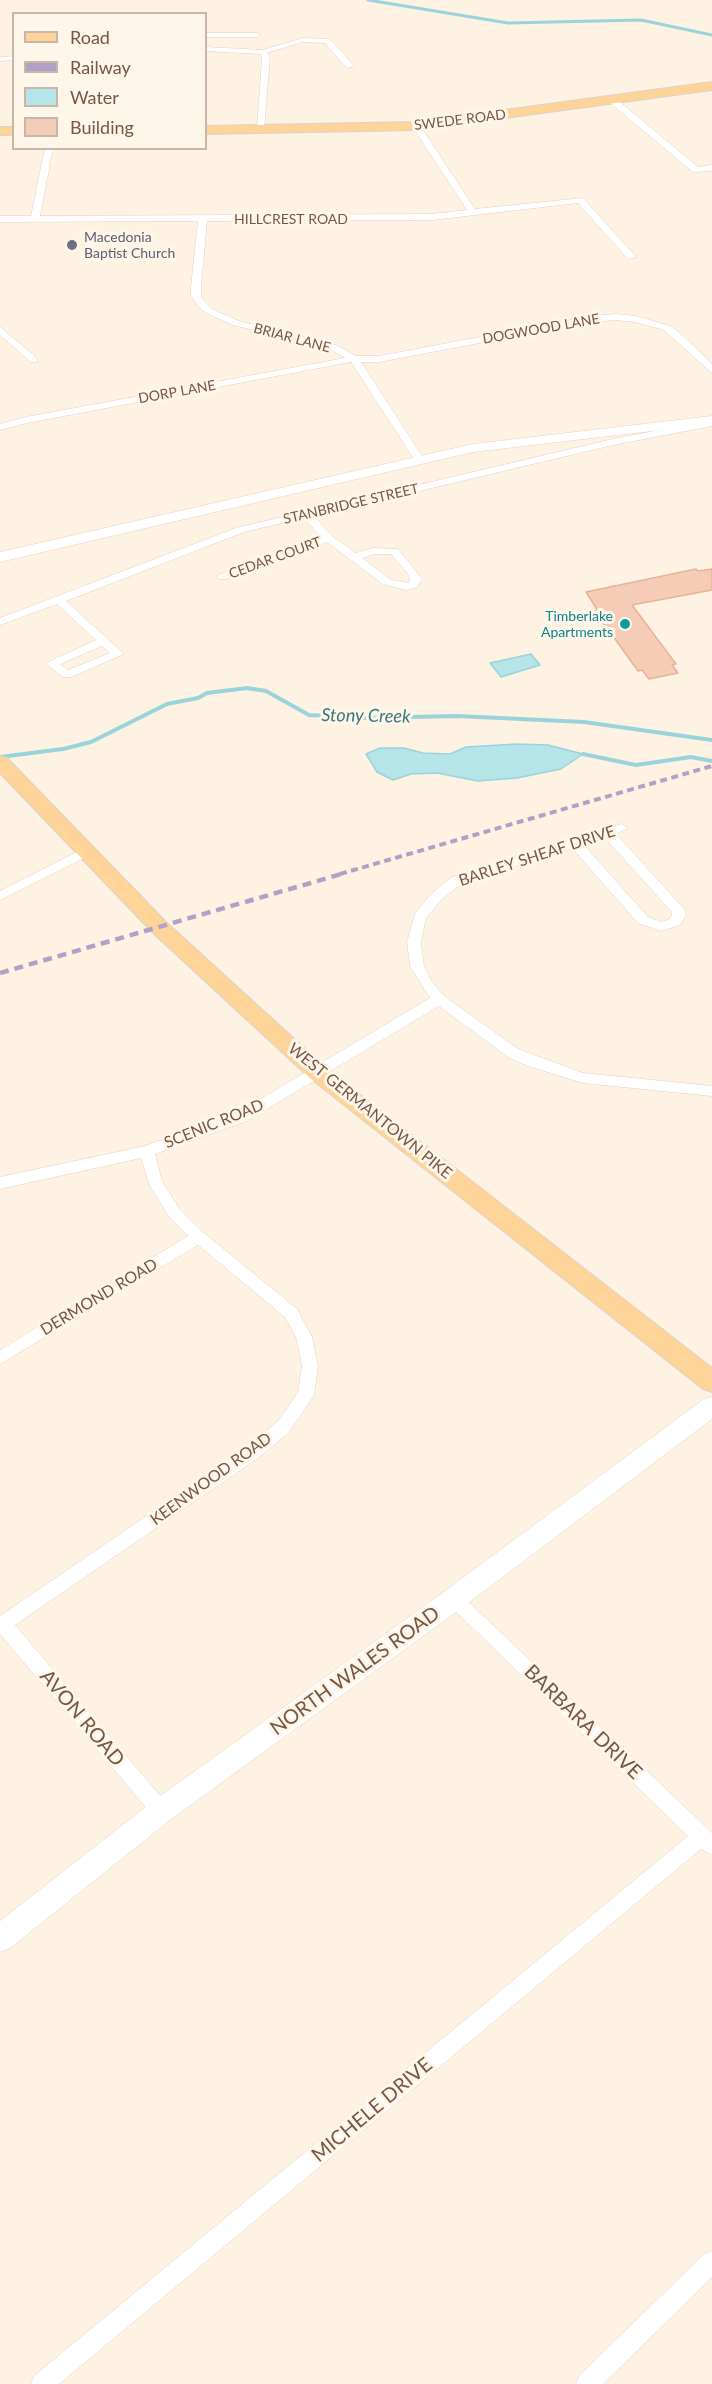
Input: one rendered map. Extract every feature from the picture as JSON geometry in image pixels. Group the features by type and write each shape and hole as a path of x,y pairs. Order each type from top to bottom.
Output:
{"main road":[{"name":"SWEDE ROAD","path":"207,130 416,126 712,86"},
{"name":"WEST GERMANTOWN PIKE","path":"5,768 159,927 318,1073 712,1382"}],"street":[{"path":"207,35 257,35"},
{"path":"207,49 262,52 303,40 327,41 350,66"},
{"path":"260,129 266,57 262,52"},
{"path":"612,100 696,170 712,168"},
{"path":"416,126 472,211"},
{"path":"35,219 49,150"},
{"name":"HILLCREST ROAD","path":"0,219 432,218 472,211 580,200 631,257"},
{"name":"BRIAR LANE","path":"203,219 196,287 196,296 201,304 209,311 236,323 323,344 354,359"},
{"name":"DOGWOOD LANE","path":"354,359 379,359 591,319 616,317 636,319 667,328 712,370"},
{"path":"0,330 34,360"},
{"path":"354,359 419,459"},
{"name":"DORP LANE","path":"0,427 26,420 354,359"},
{"name":"STANBRIDGE STREET","path":"2,554 419,459 531,440 712,421"},
{"name":"STANBRIDGE STREET","path":"0,622 240,530 613,442 712,421"},
{"path":"306,514 328,538 387,582 396,586 413,585 416,579 394,551 373,551 356,557"},
{"name":"CEDAR COURT","path":"222,577 328,538"},
{"path":"58,599 118,654 67,675 52,663 103,641"},
{"name":"BARLEY SHEAF DRIVE","path":"622,828 469,875 445,889 424,909 415,936 417,966 427,986 439,999 513,1053 551,1070 583,1078 712,1091"},
{"path":"575,843 643,920 661,927 675,922 679,915 677,909 608,833"},
{"path":"0,896 85,852"},
{"name":"SCENIC ROAD","path":"0,1183 147,1151 242,1117 439,999"},
{"name":"KEENWOOD ROAD","path":"2,1625 252,1453 283,1427 306,1395 310,1366 304,1337 291,1313 199,1237 173,1211 155,1182 147,1151"},
{"name":"DERMOND ROAD","path":"0,1358 199,1237"},
{"name":"NORTH WALES ROAD","path":"0,1938 161,1811 454,1599 712,1406"},
{"name":"BARBARA DRIVE","path":"454,1599 707,1841"},
{"name":"AVON ROAD","path":"2,1625 161,1811"},
{"name":"MICHELE DRIVE","path":"42,2384 707,1841"},
{"path":"587,2384 712,2262"}],"water":[{"path":"531,654 540,665 501,677 490,663"},
{"path":"548,745 583,754 561,769 517,778 478,781 437,773 411,774 393,780 377,772 366,754 380,748 404,748 423,753 450,754 466,747"}],"building":[{"name":"Timberlake Apartments","path":"696,569 698,571 712,569 712,590 632,605 676,664 672,665 678,673 649,679 642,670 638,671 595,611 598,611 586,592"}],"waterway":[{"path":"368,0 508,23 641,20 712,35"},
{"name":"Stony Creek","path":"0,757 63,749 91,742 167,704 198,698 207,693 247,688 266,691 309,715 365,718 457,716 584,722 712,740"},
{"name":"Stony Creek","path":"583,754 636,765 691,757 712,761"}],"railway":[{"path":"340,874 712,766"},
{"path":"0,973 345,873"}],"place":[{"name":"Macedonia Baptist Church","path":"72,245"},
{"name":"Timberlake Apartments","path":"625,624"}]}
